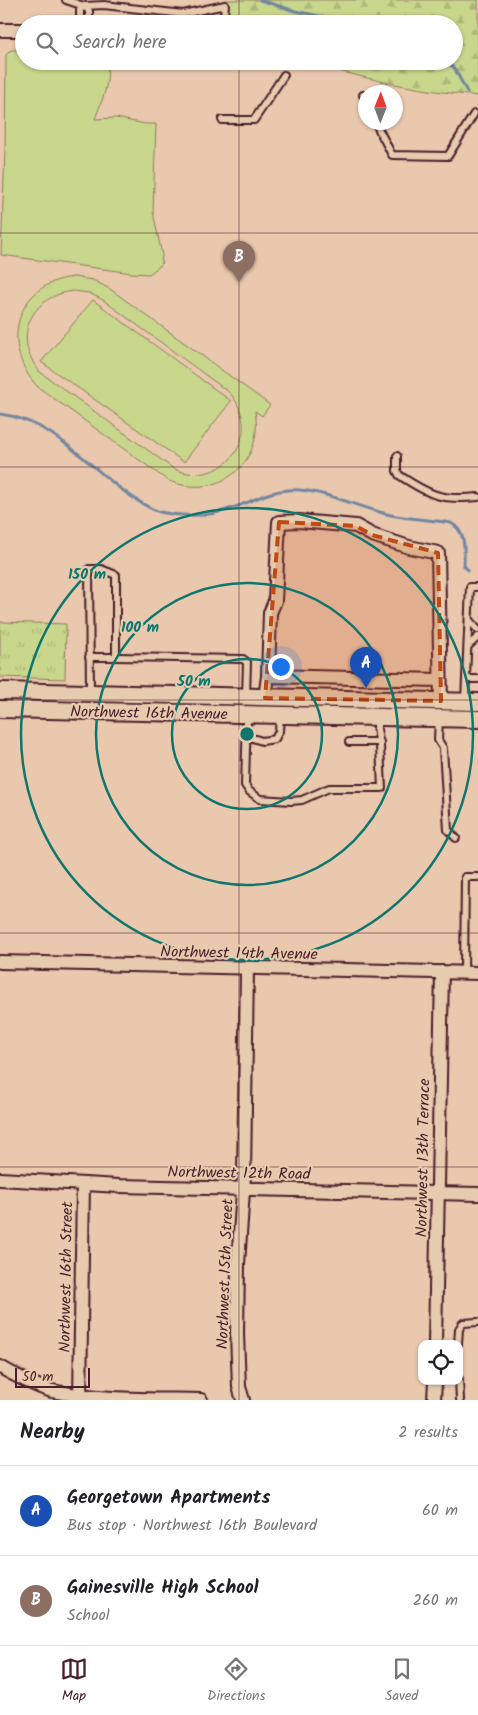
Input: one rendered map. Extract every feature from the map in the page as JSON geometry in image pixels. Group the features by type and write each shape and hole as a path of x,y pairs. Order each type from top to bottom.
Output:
{"main road":[{"name":"Northwest 16th Avenue","path":"0,691 472,702"},
{"path":"151,712 154,695"},
{"path":"254,714 265,698"},
{"name":"Northwest 16th Avenue","path":"0,709 478,718"}],"street":[{"path":"0,30 15,30"},
{"path":"265,698 268,676 270,614 275,601 279,522 299,521 356,526 372,535 409,547 438,553 441,701"},
{"path":"268,676 440,680"},
{"name":"Northwest 14th Avenue","path":"0,962 478,974"},
{"name":"Northwest 15th Street","path":"243,1400 239,1387 237,1334 238,1264 243,1188 247,969"},
{"name":"Northwest 13th Terrace","path":"435,1340 442,972"},
{"name":"Northwest 12th Road","path":"0,1179 82,1184 478,1194"},
{"name":"Northwest 16th Street","path":"80,1398 82,1184"},
{"path":"0,1367 24,1380 50,1390 80,1398 202,1400"},
{"path":"434,1400 435,1385"}],"lane":[{"path":"66,0 84,6 104,5 183,14 225,4 224,15"},
{"path":"84,6 89,11 89,15"},
{"path":"222,120 254,120 284,75"},
{"path":"379,130 392,155 448,156 474,114"},
{"path":"397,456 399,475 431,494 447,499 478,497"},
{"path":"90,693 89,569 101,569 116,576 116,657"},
{"path":"472,702 466,679 470,587 478,587"},
{"path":"469,620 478,630"},
{"path":"468,646 478,637"},
{"path":"468,646 478,646"},
{"path":"89,657 243,658 247,662 246,697"},
{"path":"466,679 478,679"},
{"path":"254,714 246,736 245,785 249,791 260,799 291,801 302,800 330,788 382,788 377,716"},
{"path":"246,736 262,741 275,739 280,732 280,715"},
{"path":"439,718 438,740 443,748 448,830 456,838"},
{"path":"349,742 380,742"},
{"path":"464,973 465,877 478,877"},
{"path":"458,1340 459,1329 462,1323 478,1322"},
{"path":"459,1385 460,1400"}],"highlighted area":[{"path":"279,522 356,526 372,535 438,553 441,701 265,698"}],"green space":[{"path":"225,0 478,0 478,96 390,83 336,70 463,70 463,15 229,15"},
{"path":"11,50 15,50 15,70 107,70 107,84 95,119 116,118 145,124 156,124 153,212 162,255 161,265 149,274 1,255 6,55"},
{"path":"74,277 93,280 110,289 270,405 262,416 255,411 256,430 252,447 245,462 233,474 219,482 203,486 186,486 167,480 38,387 26,371 19,354 17,337 19,320 26,304 38,291 54,282","holes":["74,291 89,293 103,300 230,393 240,409 243,426 241,441 234,455 223,465 209,472 192,473 174,469 40,372 31,359 27,346 27,332 30,320 37,309 46,301 59,294"]},
{"path":"93,300 231,401 184,462 41,362"},
{"path":"0,622 66,624 65,679 0,677"}],"waterway":[{"path":"260,0 315,15"},
{"path":"456,70 467,92"},
{"path":"0,414 34,424 50,433 130,495 144,505 160,512 180,515 209,514 229,509 275,492 288,490 314,492 391,515 451,523 460,531 462,536 464,566 468,570"}],"place":[{"name":"Gainesville High School","path":"239,282"},
{"name":"Georgetown Apartments","path":"366,688"}]}
